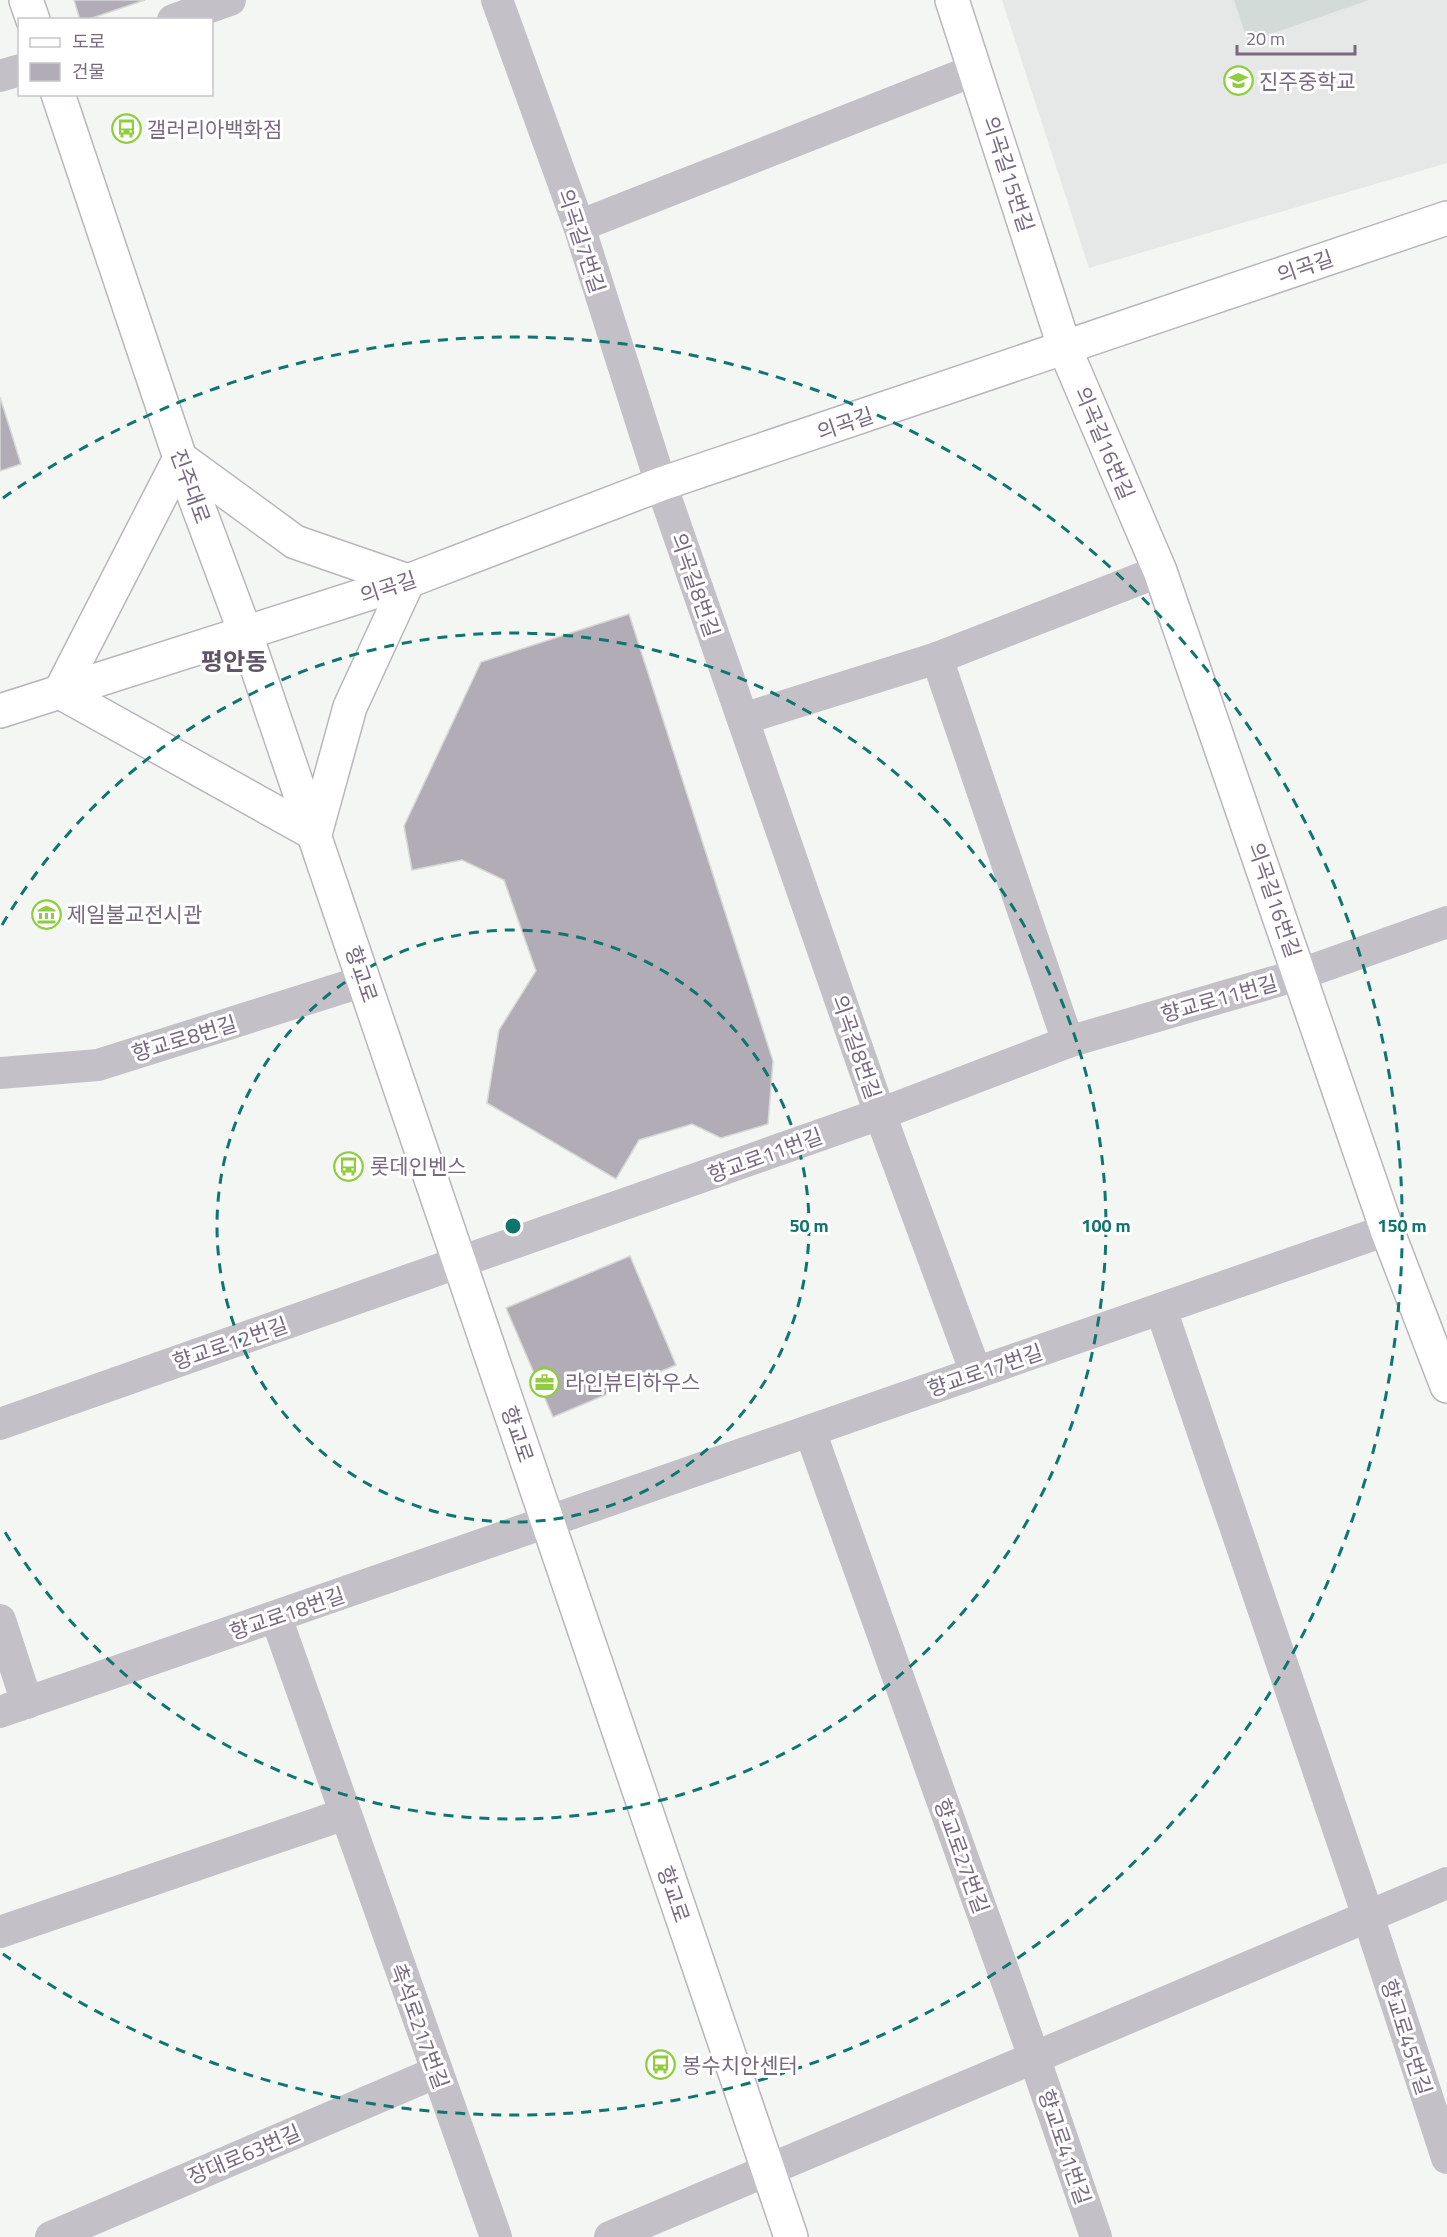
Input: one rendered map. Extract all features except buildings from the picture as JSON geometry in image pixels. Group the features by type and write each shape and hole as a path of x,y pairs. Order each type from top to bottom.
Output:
{"street":[{"path":"26,0 32,18"},
{"path":"179,18 230,0"},
{"name":"의곡길7번길","path":"497,0 579,226 661,484"},
{"name":"의곡길15번길","path":"952,0 1065,349"},
{"path":"579,226 975,70"},
{"path":"0,76 18,71"},
{"name":"진주대로","path":"59,96 180,458 245,632"},
{"name":"의곡길","path":"245,632 408,581 661,484 1447,218"},
{"name":"의곡길16번길","path":"1065,349 1160,571 1301,974 1387,1230 1447,1386"},
{"path":"180,458 295,542 408,581 350,707 315,834 60,693 180,458"},
{"name":"의곡길8번길","path":"661,484 880,1114 976,1373"},
{"path":"743,719 937,658 1160,571"},
{"path":"0,711 245,632"},
{"name":"향교로","path":"245,632 791,2237"},
{"path":"937,658 1068,1042"},
{"name":"향교로11번길","path":"460,1263 880,1114 1068,1042 1301,974 1447,922"},
{"name":"향교로8번길","path":"0,1073 98,1065 364,981"},
{"name":"향교로17번길","path":"548,1523 1387,1230"},
{"name":"향교로12번길","path":"0,1424 460,1263"},
{"path":"1161,1309 1368,1916"},
{"name":"향교로27번길","path":"810,1431 1034,2057"},
{"name":"향교로18번길","path":"13,1708 548,1523"},
{"name":"촉석로217번길","path":"276,1617 496,2237"},
{"path":"0,1620 13,1708"},
{"path":"0,1932 345,1814"},
{"path":"610,2237 1447,1883"},
{"name":"향교로45번길","path":"1368,1916 1447,2158"},
{"name":"향교로41번길","path":"1034,2057 1096,2237"},
{"name":"장대로63번길","path":"51,2237 437,2072"}],"shaded area":[{"name":"진주중학교","path":"1002,0 1447,0 1447,163 1089,268"},
{"path":"1234,0 1369,0 1248,42"}],"place":[{"name":"진주중학교","path":"1238,81"},
{"name":"갤러리아백화점","path":"126,129"},
{"name":"제일불교전시관","path":"46,914"},
{"name":"롯데인벤스","path":"349,1166"},
{"name":"라인뷰티하우스","path":"544,1382"},
{"name":"봉수치안센터","path":"661,2065"}],"district":[{"name":"평안동","path":"234,661"}]}
